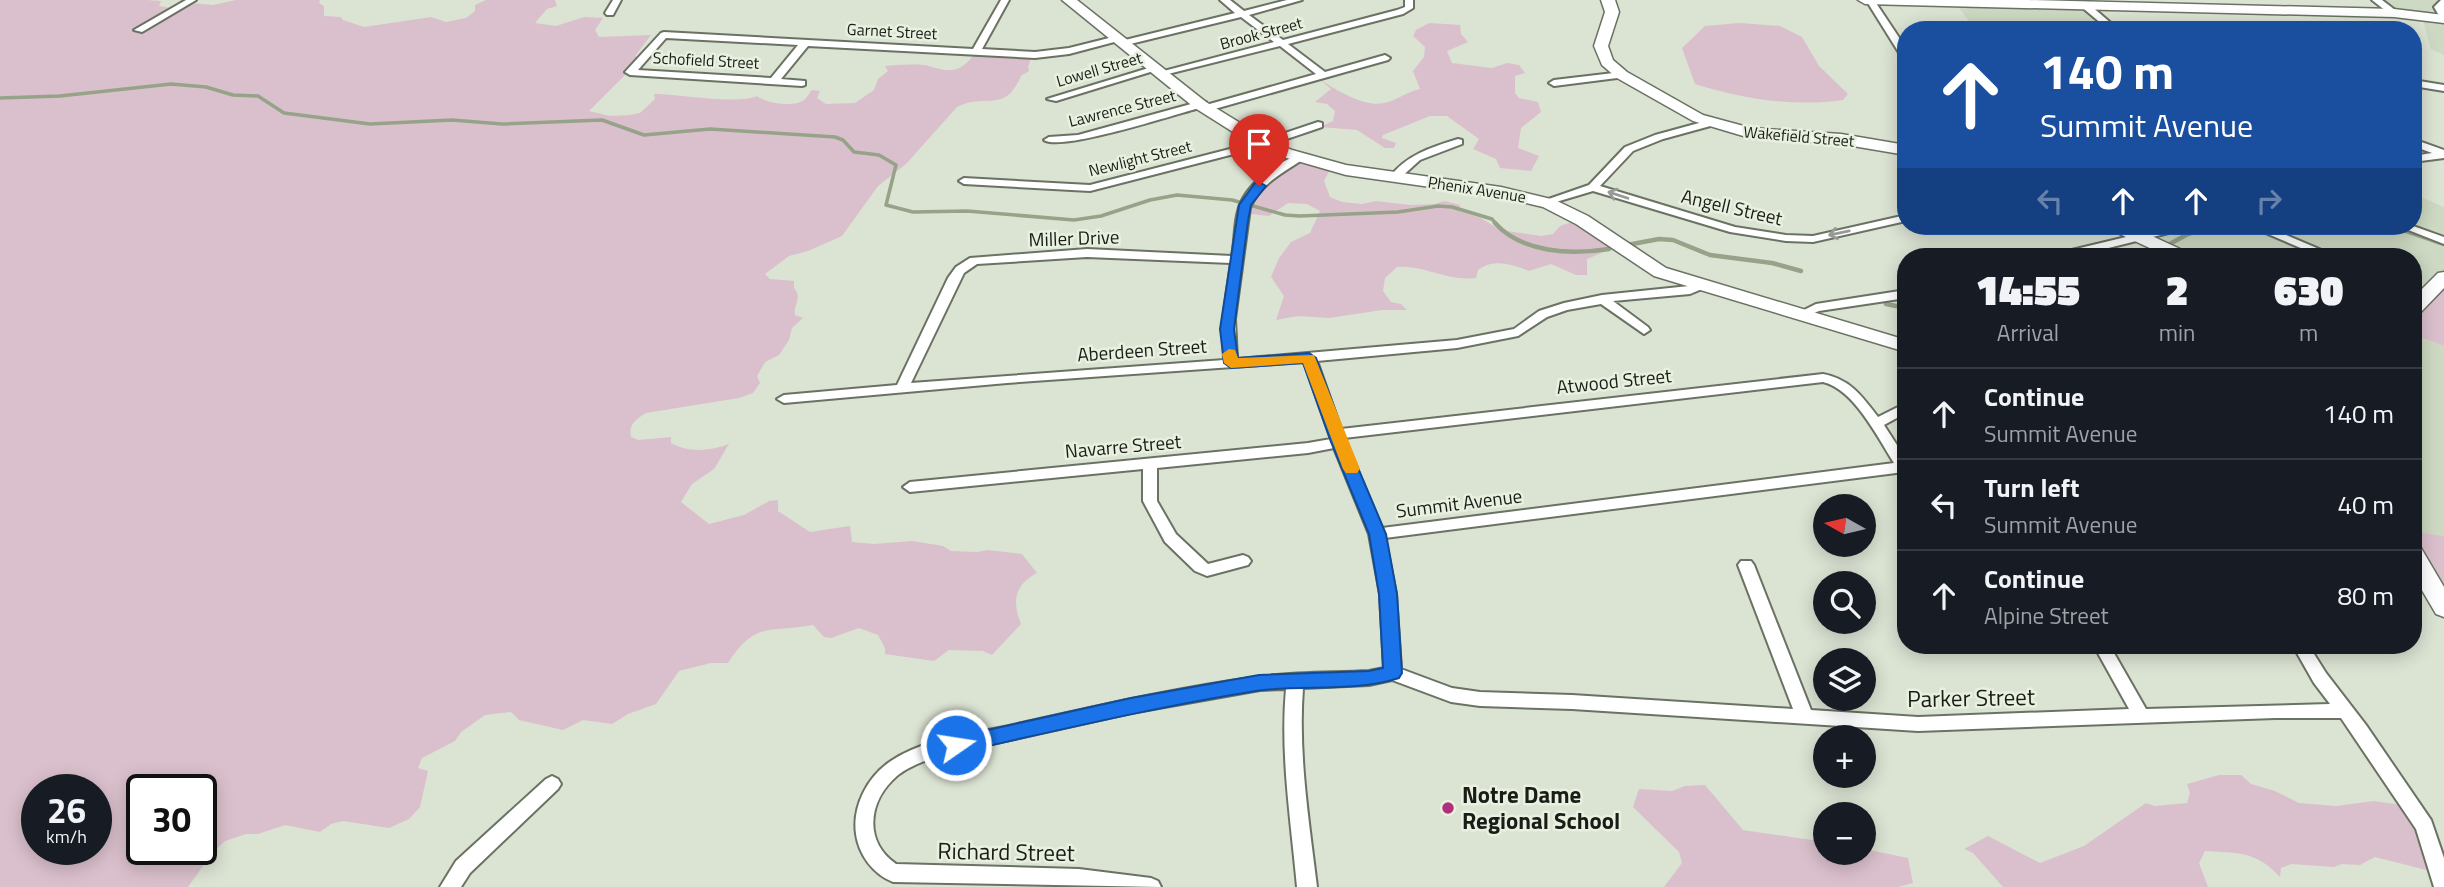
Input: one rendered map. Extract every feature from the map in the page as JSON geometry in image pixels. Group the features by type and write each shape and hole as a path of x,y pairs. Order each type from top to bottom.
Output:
{"street":[{"path":"139,30 192,0"},
{"path":"610,13 617,0"},
{"path":"976,52 1005,0"},
{"name":"Phenix Avenue","path":"1069,0 1205,106 1265,143 1298,158 1395,177 1531,197 1578,218 1644,263 1703,286 1897,343"},
{"path":"1224,0 1325,76"},
{"name":"Garnet Street","path":"630,72 664,35 1055,54 1298,0"},
{"name":"Wakefield Street","path":"1608,0 1612,12 1601,41 1601,50 1608,62 1622,75 1710,123 1750,133 1854,140 1897,148"},
{"path":"1865,0 2394,13 2444,18"},
{"path":"1870,0 1897,41"},
{"path":"2376,0 2394,13"},
{"path":"2444,2 2438,7 2444,18"},
{"name":"Brook Street","path":"1159,71 1283,43 1408,5"},
{"path":"2087,7 2104,21"},
{"name":"Schofield Street","path":"630,72 775,80 805,43"},
{"name":"Lawrence Street","path":"1049,140 1078,138 1325,76 1385,58"},
{"name":"Lowell Street","path":"1052,99 1159,71"},
{"path":"1554,83 1622,75"},
{"path":"775,80 802,83"},
{"path":"2422,84 2444,88"},
{"path":"1546,202 1593,187 1629,149 1659,137 1710,123"},
{"name":"Newlight Street","path":"964,181 1090,188 1265,143 1318,125"},
{"path":"1395,177 1405,163 1440,152 1458,142"},
{"path":"2422,146 2444,155"},
{"path":"2422,158 2444,155"},
{"path":"1231,363 1227,329 1245,205 1259,186 1298,158"},
{"name":"Angell Street","path":"1593,187 1734,230 1786,239 1813,239 1897,220"},
{"path":"2422,233 2444,241"},
{"path":"2136,235 2164,248"},
{"path":"2099,248 2154,235"},
{"path":"2277,235 2310,248"},
{"name":"Miller Drive","path":"902,389 960,270 974,261 1101,253 1237,260"},
{"path":"2422,295 2444,277"},
{"name":"Aberdeen Street","path":"784,399 1457,344 1518,332 1543,314 1602,299 1690,290 1703,286"},
{"path":"1802,314 1816,308 1897,294"},
{"path":"1602,299 1644,331"},
{"path":"1309,358 1377,534"},
{"name":"Atwood Street","path":"1338,438 1823,378 1839,381 1876,424"},
{"path":"1876,424 1897,412"},
{"name":"Summit Avenue","path":"1876,424 1897,456"},
{"name":"Navarre Street","path":"910,487 1150,463 1338,438"},
{"path":"1150,463 1150,501 1170,538 1200,567 1207,570 1243,561"},
{"name":"Summit Avenue","path":"1393,673 1388,594 1377,534 1897,468"},
{"path":"1746,565 1805,718"},
{"path":"2422,570 2444,608"},
{"path":"2106,654 2141,716"},
{"path":"2306,654 2424,826 2444,887"},
{"path":"1307,887 1294,760 1292,716 1295,681 1369,678 1393,673"},
{"name":"Parker Street","path":"1393,673 1451,695 1480,699 1947,724 2275,710 2345,711"},
{"name":"Richard Street","path":"1151,887 1079,878 893,873 880,866 868,850 863,836 866,809 875,788 898,765 915,756 1131,706 1259,683 1295,681"},
{"path":"450,887 463,867 552,784"}],"shaded area":[{"path":"0,0 147,0 161,1 159,6 170,8 191,3 213,5 236,0 320,0 319,3 324,6 324,16 341,17 364,27 431,17 446,22 466,18 475,11 475,5 486,0 555,0 557,6 547,9 535,23 556,26 584,17 603,18 595,30 599,37 651,35 635,56 642,58 589,111 610,116 640,113 655,99 654,94 722,99 757,96 773,102 794,104 804,100 812,90 820,91 817,98 826,104 855,103 874,90 878,79 888,71 885,66 925,65 955,70 976,52 1032,55 1029,71 1021,76 1008,95 1001,99 977,101 957,107 906,164 878,186 842,236 789,256 765,274 770,279 794,281 798,295 795,315 803,318 792,328 789,340 779,355 765,362 757,376 760,383 753,393 739,398 646,413 634,423 630,433 631,437 638,440 671,437 671,443 692,450 729,444 714,469 692,484 681,502 709,524 744,515 769,501 778,500 778,511 810,532 850,526 852,542 874,544 912,541 943,546 951,551 988,550 1022,554 1037,573 1024,583 1017,595 1016,608 1021,624 992,655 983,651 949,650 934,661 885,654 878,635 859,628 831,638 824,637 813,625 765,631 747,640 728,663 711,663 679,671 656,704 628,714 612,724 583,720 563,730 519,720 511,712 485,715 461,732 455,741 422,758 418,768 428,771 420,807 409,819 389,828 343,821 331,824 320,832 285,825 225,841 217,848 217,774 126,774 126,865 204,865 188,887 0,887"},
{"path":"2376,0 2444,0 2444,55 2431,49 2422,17 2396,14"},
{"path":"1956,4 2085,7 2103,21 1969,21"},
{"path":"1429,23 1460,25 1461,34 1468,42 1447,51 1452,63 1492,68 1507,63 1519,65 1525,73 1515,76 1515,93 1519,98 1538,102 1541,112 1521,128 1518,148 1539,156 1531,171 1500,168 1496,159 1473,149 1479,139 1447,116 1430,116 1383,135 1382,138 1396,143 1394,148 1385,148 1357,130 1320,127 1333,121 1335,111 1327,104 1315,102 1331,89 1318,78 1350,96 1376,104 1389,102 1420,89 1413,71 1424,57 1425,47 1413,36 1416,30"},
{"path":"1739,23 1780,26 1802,37 1819,66 1848,94 1843,100 1786,102 1749,98 1695,84 1682,48 1705,26"},
{"path":"1296,159 1332,166 1324,181 1330,197 1342,202 1362,204 1376,201 1410,205 1444,201 1460,205 1460,211 1481,218 1500,230 1541,236 1553,234 1560,226 1577,220 1615,247 1587,259 1587,275 1576,275 1551,264 1529,271 1510,264 1490,264 1478,270 1476,278 1465,279 1418,268 1397,267 1385,278 1383,291 1391,302 1401,304 1407,310 1382,310 1329,318 1298,316 1276,320 1284,296 1271,277 1279,258 1291,242 1310,233 1320,211 1307,204 1288,203 1269,216 1243,213 1245,203"},
{"path":"2422,198 2444,207 2444,276 2422,298 2422,248 2164,248 2144,239 2156,235 2422,235"},
{"path":"2444,276 2444,346 2422,337 2422,298"},
{"path":"2422,337 2444,346 2444,536 2422,532"},
{"path":"2422,532 2444,536 2444,611 2422,573"},
{"path":"2219,775 2241,775 2251,784 2275,791 2299,803 2336,806 2374,801 2409,806 2434,872 2375,857 2360,865 2342,864 2334,867 2291,864 2281,868 2280,877 2255,858 2237,853 2205,851 2199,863 2208,887 2003,887 1973,853 1964,849 1988,836 2040,863 2084,846 2146,803 2155,806 2187,803 2190,793 2187,784"},
{"path":"1705,785 1743,830 1813,840 1813,865 1876,865 1876,851 1908,858 1913,883 1898,887 1664,887 1682,863 1679,852 1633,807 1639,789 1672,791 1685,786"}],"waterway":[{"path":"0,98 60,96 171,84 206,87 233,95 258,96 284,113 370,124 452,120 502,124 602,120 644,135 710,129 835,137 843,140 854,152 879,155 896,165 886,205 913,212 967,211 1074,220 1101,216 1150,200 1177,195 1232,200 1285,215 1300,216 1452,207 1492,219 1496,224"},
{"path":"1496,224 1519,241 1548,250 1579,252 1609,249"},
{"path":"2162,248 2186,235"},
{"path":"2418,235 2444,244"},
{"path":"1627,245 1659,239 1673,240 1710,255 1772,263 1801,271"},
{"path":"1886,304 1897,306"}],"slow traffic":[{"path":"1229,354 1231,363 1309,358 1339,442 1352,469"}],"place":[{"name":"Notre Dame Regional School","path":"1448,808"}],"route":[{"path":"956,745 1131,706 1259,683 1369,678 1393,673 1388,594 1377,534 1339,442 1309,358 1231,363 1228,348 1228,310 1234,289 1242,221 1245,205 1259,186"}]}
